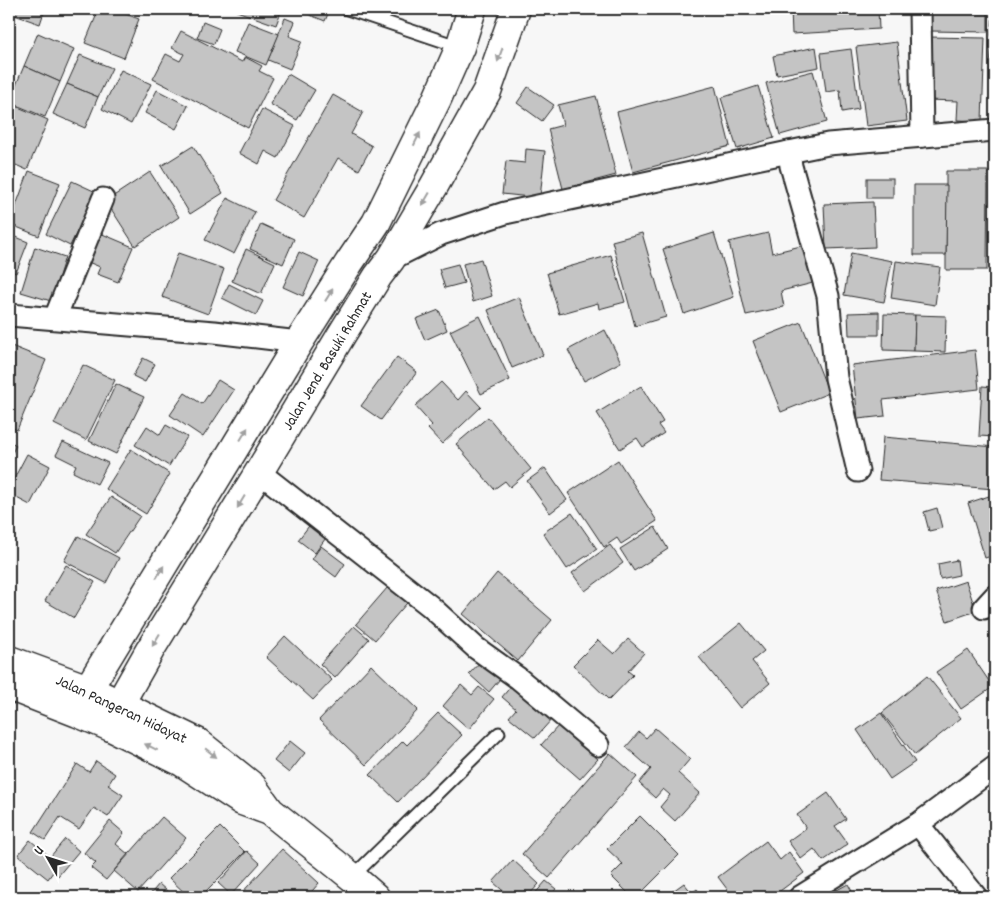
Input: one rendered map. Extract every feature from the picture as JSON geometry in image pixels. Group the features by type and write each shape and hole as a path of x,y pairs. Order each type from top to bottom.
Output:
{"main road":[{"name":"Jalan Jend. Basuki Rahmat","path":"83,701 299,342 376,223 437,99 460,47 472,9"},
{"name":"Jalan Jend. Basuki Rahmat","path":"115,715 150,650 347,325 391,259 434,186 487,92 516,9"},
{"name":"Jalan Pangeran Hidayat","path":"9,660 83,701 115,715 242,801 270,811 375,897"},
{"name":"Jalan Pangeran Hidayat","path":"9,686 83,701"}],"street":[{"path":"920,9 922,136"},
{"path":"391,259 440,234 505,213 789,152 828,144 995,130"},
{"path":"789,152 791,166 828,296 836,378 858,471"},
{"path":"55,318 103,199"},
{"path":"9,315 214,332 299,342"},
{"path":"259,472 430,606 476,648 518,678 598,745"},
{"path":"800,897 918,824 995,767"},
{"path":"918,824 976,897"}],"lane":[{"path":"347,9 460,47"},
{"path":"352,877 499,733"}],"building":[{"path":"9,9 45,9 40,24 9,13"},
{"path":"99,9 112,9 139,19 124,58 85,43"},
{"path":"231,9 282,9 276,25"},
{"path":"306,9 330,9 325,21 305,13"},
{"path":"791,9 878,9 879,29 792,34"},
{"path":"931,9 988,9 988,32 930,31"},
{"path":"993,9 995,9 995,72 990,72"},
{"path":"285,18 295,22 289,36 302,41 290,69 268,60"},
{"path":"203,22 220,29 214,44 197,38"},
{"path":"248,22 279,34 266,65 235,52"},
{"path":"181,31 242,62 245,57 262,66 259,71 273,78 248,128 153,79 166,54 180,61 184,54 172,48"},
{"path":"38,33 74,49 60,82 24,66"},
{"path":"928,37 985,38 982,121 957,120 958,101 926,100"},
{"path":"897,42 907,121 866,126 856,47"},
{"path":"816,47 819,67 777,75 773,56"},
{"path":"851,49 859,109 842,112 840,90 826,92 821,53"},
{"path":"80,55 112,68 98,97 67,84"},
{"path":"24,66 60,82 45,117 9,102"},
{"path":"121,70 151,84 131,124 102,109"},
{"path":"813,71 827,122 780,135 766,83"},
{"path":"288,74 315,90 297,120 270,104"},
{"path":"67,84 98,97 85,128 53,114"},
{"path":"715,86 730,146 633,172 617,112"},
{"path":"758,86 774,138 737,149 721,98"},
{"path":"528,87 554,105 542,121 517,103"},
{"path":"157,90 188,106 176,129 145,113"},
{"path":"333,95 363,112 351,134 372,146 359,170 338,158 304,218 273,200"},
{"path":"596,96 616,175 563,189 548,129 563,125 558,105"},
{"path":"9,103 48,120 27,170 9,162"},
{"path":"262,109 295,126 278,158 265,151 259,164 239,153"},
{"path":"193,146 223,193 190,214 161,166"},
{"path":"526,149 545,151 540,198 502,194 506,161 525,163"},
{"path":"29,171 60,183 39,236 9,224"},
{"path":"946,171 988,171 987,270 946,270"},
{"path":"150,172 179,217 135,246 106,201"},
{"path":"867,178 893,178 893,198 867,198"},
{"path":"72,181 96,192 70,246 46,234"},
{"path":"914,185 947,185 946,255 914,255"},
{"path":"227,198 255,212 234,254 205,240"},
{"path":"873,202 875,247 826,249 824,204"},
{"path":"261,224 294,239 283,264 250,249"},
{"path":"100,233 133,247 118,282 97,274 100,267 88,262"},
{"path":"642,233 666,317 635,326 612,241"},
{"path":"714,233 734,297 684,314 663,249"},
{"path":"768,233 772,253 805,245 813,283 781,291 784,307 746,315 729,242"},
{"path":"9,234 28,242 16,273 9,270"},
{"path":"35,247 65,257 51,301 21,292"},
{"path":"246,249 275,263 261,294 232,281"},
{"path":"299,252 319,261 303,296 283,287"},
{"path":"178,253 224,269 208,314 162,297"},
{"path":"851,253 892,261 884,302 844,295"},
{"path":"611,255 625,302 599,309 598,303 559,314 547,273"},
{"path":"481,259 492,296 473,302 463,264"},
{"path":"896,261 940,267 935,305 891,298"},
{"path":"458,264 464,283 445,288 439,269"},
{"path":"229,284 263,301 256,315 222,298"},
{"path":"519,297 543,355 512,368 488,310"},
{"path":"439,310 447,330 425,340 416,319"},
{"path":"879,312 879,335 849,335 848,313"},
{"path":"884,314 915,315 914,351 883,350"},
{"path":"915,315 946,316 945,352 914,351"},
{"path":"480,316 510,380 481,394 450,331"},
{"path":"801,322 829,393 781,412 753,341"},
{"path":"605,330 621,362 584,381 568,350"},
{"path":"9,345 46,360 17,430 9,426"},
{"path":"975,350 979,389 883,400 885,416 858,419 852,365"},
{"path":"397,357 417,372 381,420 361,406"},
{"path":"143,358 155,364 145,382 133,376"},
{"path":"83,365 115,380 86,440 54,424"},
{"path":"218,380 234,390 203,437 170,415 185,393 202,404"},
{"path":"441,382 458,400 466,391 481,407 442,444 428,429 432,425 415,406"},
{"path":"116,384 144,397 116,454 89,441"},
{"path":"641,386 663,422 658,425 664,433 643,447 637,438 620,449 597,413"},
{"path":"982,386 995,387 995,437 979,436"},
{"path":"488,417 531,469 510,487 505,481 494,489 456,444"},
{"path":"166,425 187,437 169,466 135,445 147,426 160,435"},
{"path":"883,437 995,447 995,489 879,480"},
{"path":"9,441 16,445 9,459"},
{"path":"63,442 108,463 97,484 73,472 76,465 56,455"},
{"path":"131,449 170,474 146,514 106,489"},
{"path":"27,454 50,466 30,505 9,494 9,488"},
{"path":"618,460 657,521 621,544 617,538 604,547 568,493"},
{"path":"545,468 567,500 550,513 527,481"},
{"path":"995,494 995,555 985,558 968,503"},
{"path":"111,497 140,516 115,553 86,534"},
{"path":"937,508 942,528 929,531 924,512"},
{"path":"572,513 597,549 567,569 543,533"},
{"path":"312,522 328,535 315,553 298,540"},
{"path":"655,527 668,549 634,571 620,549"},
{"path":"78,536 119,558 106,583 64,561"},
{"path":"610,545 623,563 585,591 572,573"},
{"path":"321,546 345,564 336,577 312,559"},
{"path":"957,560 959,575 940,579 938,564"},
{"path":"66,565 95,582 74,618 45,601"},
{"path":"497,573 552,620 518,661 463,614"},
{"path":"394,580 413,596 375,640 356,624"},
{"path":"966,581 976,611 947,621 936,591"},
{"path":"741,623 764,651 752,661 770,683 740,708 699,657"},
{"path":"354,626 369,639 335,678 320,664"},
{"path":"285,636 332,680 313,700 266,657"},
{"path":"628,639 644,653 628,671 633,675 609,700 573,665 598,640 614,654"},
{"path":"968,650 993,687 961,709 936,672"},
{"path":"485,657 505,673 489,692 469,674"},
{"path":"371,665 418,710 366,765 319,720"},
{"path":"927,676 961,718 915,755 882,713"},
{"path":"461,685 472,695 479,687 494,699 469,729 443,706"},
{"path":"512,685 552,719 535,738 509,717 516,709 502,697"},
{"path":"438,713 462,735 398,802 370,775 403,741 407,745"},
{"path":"881,713 915,762 890,779 857,730"},
{"path":"559,725 598,759 580,779 541,745"},
{"path":"655,728 690,759 678,773 700,793 675,821 660,807 670,795 663,789 655,798 639,783 651,769 626,747 639,732 646,738"},
{"path":"290,741 305,753 289,773 274,761"},
{"path":"610,753 637,777 549,878 522,854"},
{"path":"96,761 115,774 108,785 123,795 108,817 94,808 79,829 60,817 45,840 33,832 77,764 89,772"},
{"path":"828,793 846,819 835,826 848,844 823,861 814,849 801,859 788,841 806,828 797,815"},
{"path":"640,816 679,855 637,897 632,897 611,876 623,864 607,849"},
{"path":"162,817 186,838 138,892 114,871"},
{"path":"110,821 124,833 116,844 128,854 106,880 91,868 96,863 84,853"},
{"path":"220,827 245,852 200,897 189,897 169,878"},
{"path":"65,839 79,851 58,876 53,872 48,879 18,855 30,840 50,857"},
{"path":"766,841 780,860 789,852 804,873 772,897 733,897 718,877"},
{"path":"282,849 319,883 307,897 238,897"},
{"path":"247,851 260,863 231,895 218,883"},
{"path":"513,860 539,884 527,897 510,897 493,882"},
{"path":"546,881 556,889 551,895 553,897 532,897"},
{"path":"684,883 692,893 697,889 703,897 666,897"},
{"path":"159,884 174,897 148,897"},
{"path":"848,884 855,897 826,896"}]}
